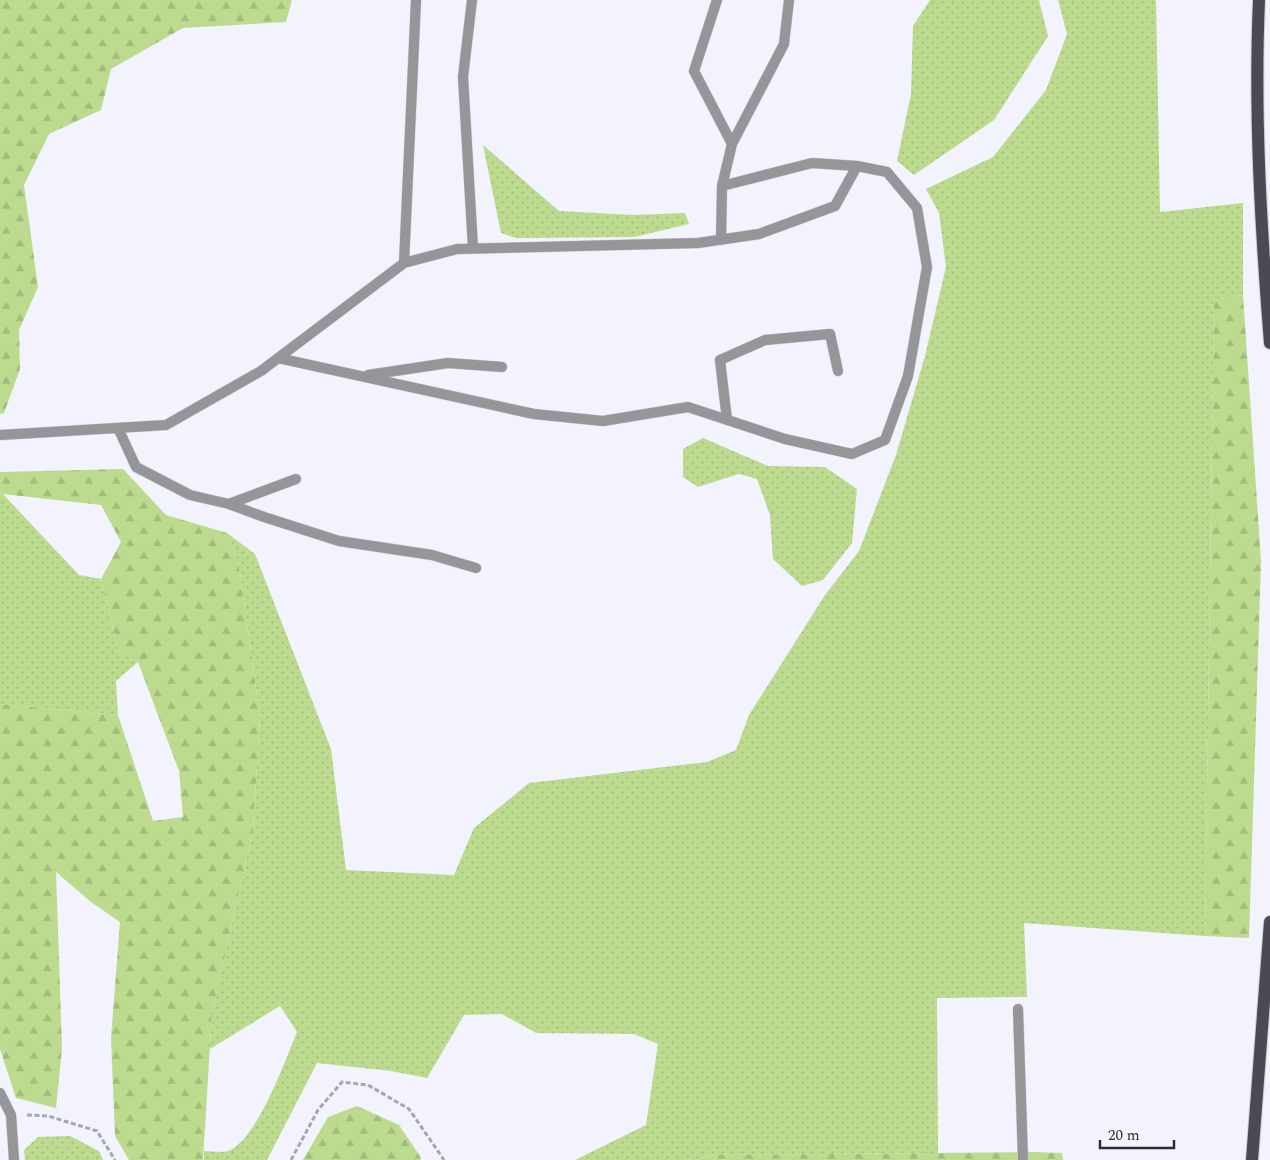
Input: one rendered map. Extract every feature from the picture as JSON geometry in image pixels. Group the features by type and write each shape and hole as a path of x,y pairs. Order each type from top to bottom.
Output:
{"main road":[{"path":"1259,0 1258,182 1270,343"},
{"path":"1252,1160 1270,922"}],"lane":[{"path":"404,263 416,0"},
{"path":"472,0 463,77 473,248"},
{"path":"718,0 694,72 732,144"},
{"path":"721,240 722,186 732,144 784,44 789,0"},
{"path":"278,358 534,414 603,421 688,407 785,439 852,454 885,440 908,376 927,267 917,208 888,172 857,166 812,164 722,186"},
{"path":"0,436 166,425 261,371 404,263 457,249 698,243 759,234 835,206 857,166"},
{"path":"727,420 720,360 765,340 830,334 838,371"},
{"path":"362,376 448,363 502,367"},
{"path":"118,428 136,466 190,495 229,504 339,541 432,555 476,568"},
{"path":"229,504 296,480"},
{"path":"1018,1009 1023,1160"},
{"path":"0,1093 11,1115 14,1160"}],"path":[{"path":"291,1160 318,1110 342,1082 368,1085 409,1109 444,1160"},
{"path":"11,1115 48,1116 97,1131 116,1160"}],"green space":[{"path":"0,0 292,0 286,22 183,28 111,69 101,110 49,134 24,185 38,287 19,330 20,369 4,413 0,414"},
{"path":"930,0 1039,0 1048,36 994,120 914,175 897,161 911,94 913,26"},
{"path":"1058,0 1156,0 1160,212 1243,203 1243,295 1214,300 1205,936 1024,923 1027,997 937,998 938,1153 716,1155 687,1160 575,1160 646,1125 658,1044 634,1034 536,1033 502,1014 464,1015 427,1078 391,1071 317,1063 267,1160 204,1160 204,1151 228,1151 239,1144 249,1132 269,1098 297,1032 280,1006 210,1049 212,1013 253,830 260,717 239,566 227,533 255,554 331,749 346,870 454,875 474,828 529,783 707,762 736,750 749,715 825,595 859,551 896,455 925,356 946,267 939,213 926,189 993,157 1046,90 1067,34"},
{"path":"483,145 559,211 634,215 685,213 689,224 634,237 516,238 501,233"},
{"path":"1243,295 1261,561 1249,938 1205,936 1214,300"},
{"path":"703,438 768,466 825,467 857,489 852,543 823,580 802,586 773,559 770,515 757,479 739,474 698,487 683,477 683,449"},
{"path":"123,469 166,515 227,533 239,566 260,717 253,830 212,1013 203,1160 129,1160 115,1136 111,1038 120,922 91,902 56,872 62,1048 56,1108 16,1098 0,1049 0,704 118,715 153,821 183,817 179,771 138,662 119,652 101,579 121,542 101,505 3,494 0,491 0,472"},
{"path":"0,491 79,575 101,579 119,652 138,662 116,681 118,715 0,704"},
{"path":"357,1106 399,1125 421,1160 303,1160 328,1117"},
{"path":"70,1136 99,1151 103,1160 25,1160 24,1150 38,1137"},
{"path":"1062,1153 1063,1160 687,1160 716,1155"}]}
